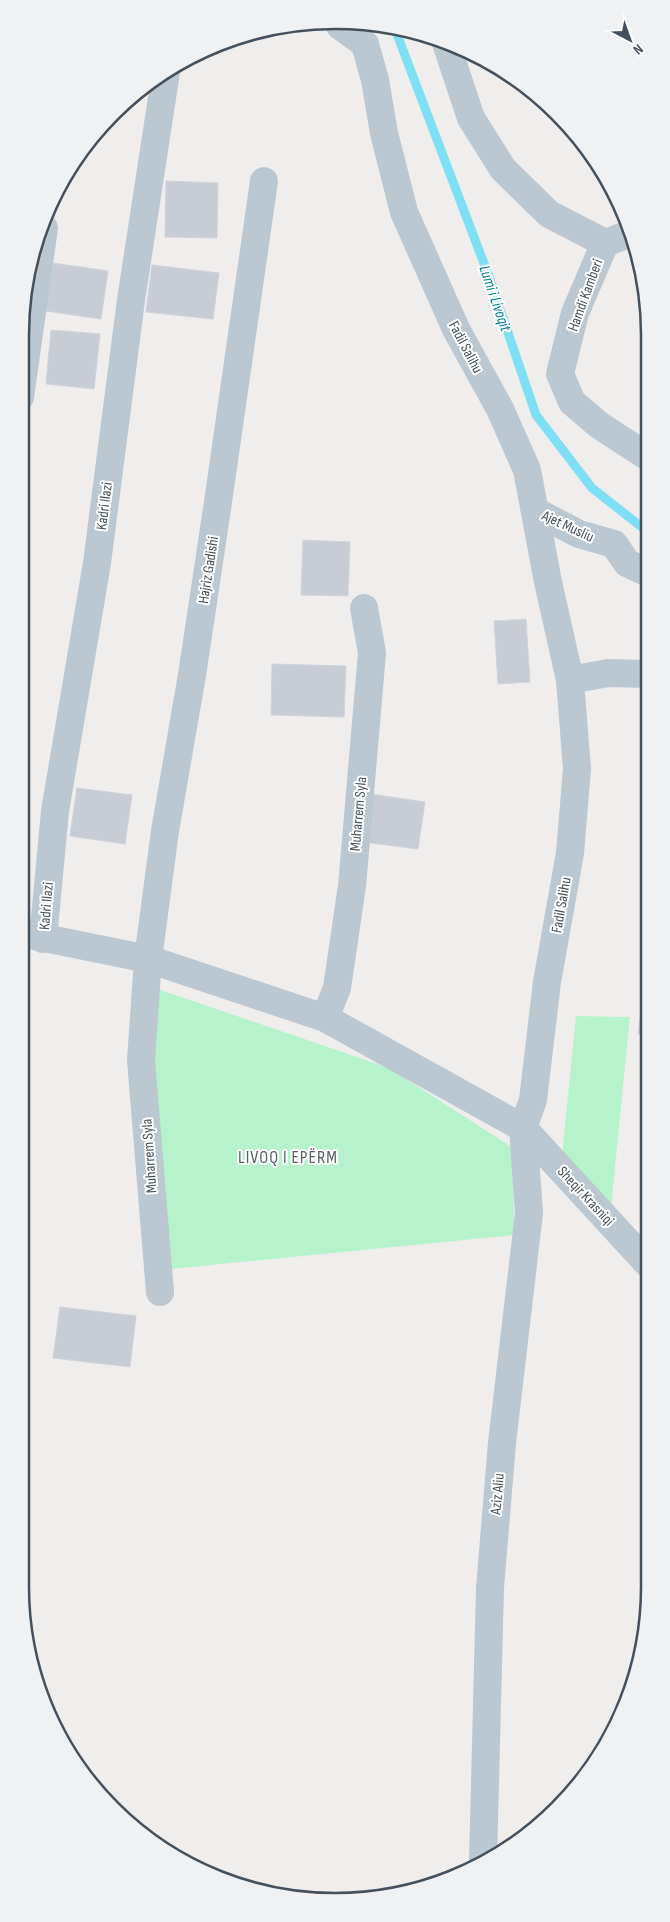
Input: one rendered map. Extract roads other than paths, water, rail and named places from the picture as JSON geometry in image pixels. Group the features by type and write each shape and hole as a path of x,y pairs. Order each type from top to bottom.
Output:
{"street":[{"name":"Fadil Salihu","path":"344,29 364,44 375,80 384,133 404,212 456,329 500,409 527,470 548,582 570,680 577,769 570,853 547,982 533,1100 523,1128"},
{"name":"Hamdi Kamberi","path":"449,51 471,118 503,169 549,214 617,238 575,313 560,374 572,402 599,425 641,452"},
{"name":"Kadri Ilazi","path":"32,936 97,563 130,300 165,80"},
{"name":"Hajriz Gadishi","path":"148,960 165,831 192,675 264,181"},
{"path":"29,334 41,250"},
{"name":"Ajet Musliu","path":"535,511 579,534 614,544 627,562 641,569"},
{"name":"Muharrem Syla","path":"325,1018 337,988 352,886 372,653 364,608"},
{"path":"570,680 608,673 641,674"},
{"path":"32,936 148,960 325,1018 523,1128"},
{"name":"Muharrem Syla","path":"148,960 141,1060 160,1292"},
{"name":"Sheqir Krasniqi","path":"523,1128 641,1256"},
{"name":"Aziz Aliu","path":"483,1855 490,1588 502,1443 529,1214 523,1128"}],"waterway":[{"name":"Lumi i Livoqit","path":"397,36 488,274 536,415 592,488 641,526"}],"district":[{"name":"LIVOQ I EPËRM","path":"288,1157"}]}
